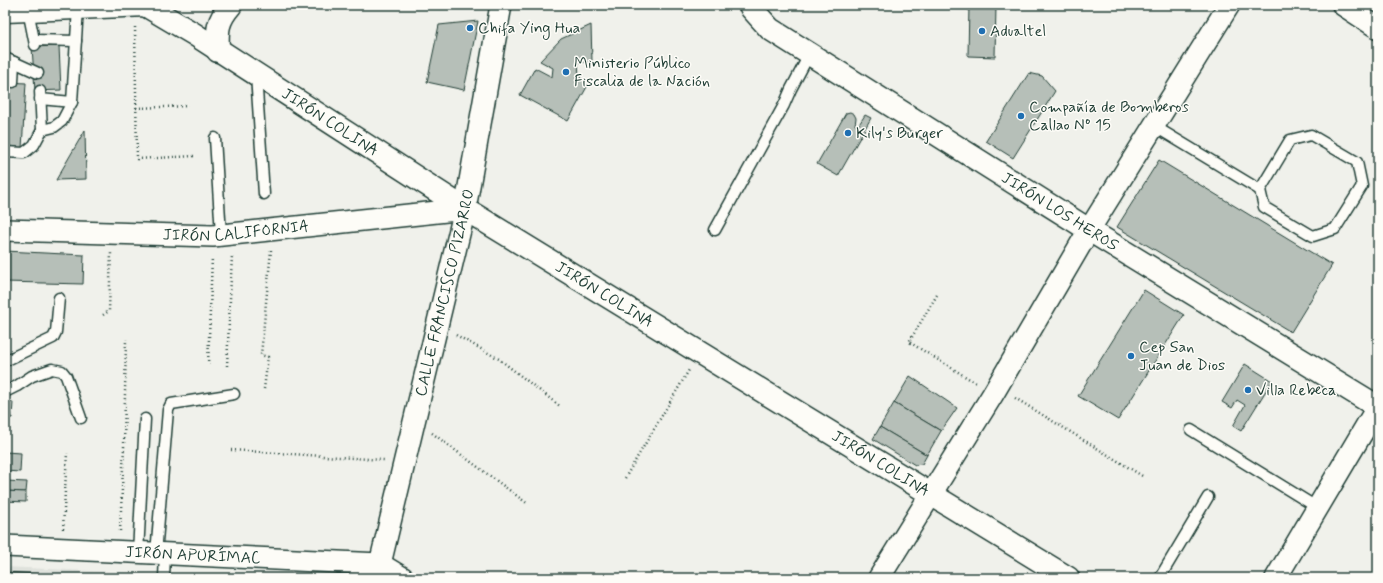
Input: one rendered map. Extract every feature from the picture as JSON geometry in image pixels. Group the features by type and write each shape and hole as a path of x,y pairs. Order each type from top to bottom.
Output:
{"street":[{"path":"5,10 146,5"},
{"name":"JIRÓN COLINA","path":"146,5 465,209 1068,578"},
{"path":"218,51 217,33 222,15 231,5"},
{"name":"CALLE FRANCISCO PIZARRO","path":"379,571 465,209 501,5"},
{"name":"JIRÓN LOS HEROS","path":"750,5 770,29 1089,230 1378,407"},
{"path":"879,578 995,390 1089,230 1229,5"},
{"path":"1343,5 1378,28"},
{"name":"JIRÓN CALIFORNIA","path":"5,230 222,235 465,209"},
{"path":"1276,578 1378,407"},
{"name":"JIRÓN APURÍMAC","path":"5,546 144,553 379,571"},
{"path":"379,571 403,578"}],"lane":[{"path":"42,130 54,127 62,121 72,102 78,8"},
{"path":"28,10 35,43 76,41"},
{"path":"715,230 784,105 810,53"},
{"path":"10,60 38,73"},
{"path":"10,60 13,82"},
{"path":"256,75 264,194"},
{"path":"8,150 24,153 34,145 42,130 40,95 72,102"},
{"path":"1154,126 1260,190 1264,207 1314,236 1334,230 1362,186 1357,162 1311,135 1290,140 1260,190"},
{"path":"215,138 222,235"},
{"path":"5,361 53,338 56,332 59,298"},
{"path":"5,392 32,376 52,369 62,371 66,376 81,418"},
{"path":"144,553 168,410 171,404 234,394"},
{"path":"145,419 144,553 164,578"},
{"path":"1191,430 1318,508"},
{"path":"1163,578 1162,574 1208,497"}],"path":[{"path":"134,5 137,159 194,156"},
{"path":"136,108 188,106"},
{"path":"264,389 268,357 261,355 273,230"},
{"path":"103,315 109,311 112,233"},
{"path":"208,365 222,235"},
{"path":"222,235 227,366"},
{"path":"937,295 910,342 1144,477"},
{"path":"437,326 478,346 499,359 561,407"},
{"path":"126,339 124,447 144,553"},
{"path":"625,478 700,353"},
{"path":"414,420 528,504"},
{"path":"231,450 404,461"},
{"path":"62,549 67,453"}],"shaded area":[{"path":"5,567 240,578 5,578"}],"building":[{"name":"Adualtel","path":"969,5 996,5 995,57 968,56"},
{"path":"1369,5 1378,5 1378,10"},
{"path":"478,21 464,90 427,82 439,25"},
{"name":"Ministerio Público Fiscalia de la Nación","path":"591,25 592,62 578,62 579,76 588,85 568,121 520,95 535,68 552,77 553,68 540,61 561,39"},
{"path":"59,46 61,90 35,91 32,47"},
{"name":"Compañía de Bomberos Callao Nº 15","path":"1029,73 1042,76 1055,91 1013,158 986,141"},
{"path":"7,82 26,83 22,148 5,147"},
{"path":"850,112 854,114 856,118 855,125 858,126 865,115 871,118 838,176 817,164 846,113"},
{"path":"85,130 86,179 56,180"},
{"path":"1159,160 1332,265 1291,332 1117,227"},
{"path":"5,251 84,255 83,284 5,282"},
{"name":"Cep San Juan de Dios","path":"1144,290 1184,315 1118,420 1078,396"},
{"name":"Villa Rebeca","path":"1245,364 1272,381 1241,431 1233,426 1245,405 1237,400 1232,408 1222,402"},
{"path":"910,376 957,408 941,431 894,403"},
{"path":"5,401 13,402 12,418 5,418"},
{"path":"894,403 941,431 927,455 880,427"},
{"path":"880,427 927,455 922,464 915,465 873,439"},
{"path":"5,452 21,453 20,472 5,471"},
{"path":"5,481 27,482 26,492 5,491"},
{"path":"5,491 26,492 26,502 5,501"},
{"path":"5,572 100,578 5,578"}],"place":[{"name":"Chifa Ying Hua","path":"470,28"},
{"name":"Adualtel","path":"982,31"},
{"name":"Ministerio Público Fiscalia de la Nación","path":"566,72"},
{"name":"Compañía de Bomberos Callao Nº 15","path":"1021,116"},
{"name":"Kily's Burger","path":"848,133"},
{"name":"Cep San Juan de Dios","path":"1131,356"},
{"name":"Villa Rebeca","path":"1248,390"}]}
